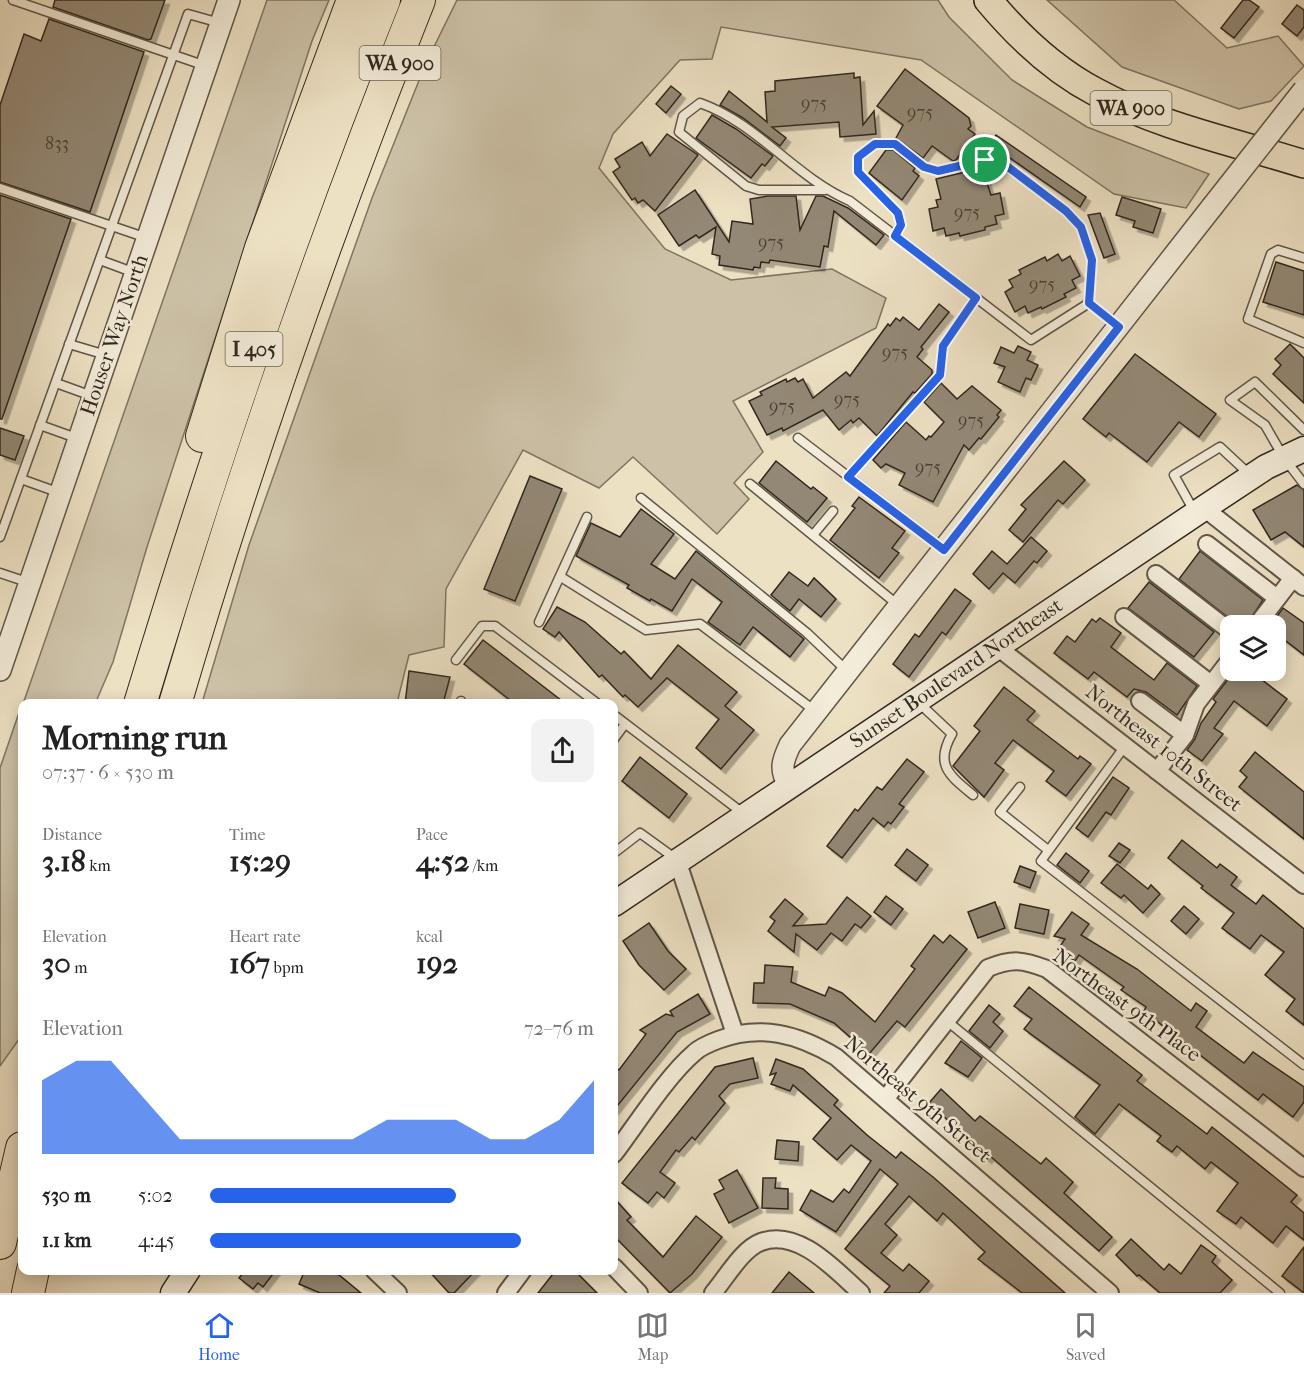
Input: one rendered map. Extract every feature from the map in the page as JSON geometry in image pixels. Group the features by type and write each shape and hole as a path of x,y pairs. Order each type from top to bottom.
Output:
{"highway":[{"name":"WA 900","path":"141,699 170,552 198,450 261,248 353,0"},
{"name":"I 405","path":"142,699 192,534 294,232 384,0"},
{"name":"I 405","path":"177,699 267,406 369,127 419,0"},
{"name":"WA 900","path":"369,127 432,0"},
{"path":"0,1243 18,1165"},
{"path":"28,1293 32,1275"},
{"path":"39,1293 42,1275"}],"main road":[{"name":"WA 900","path":"988,0 1009,25 1033,47 1095,92 1184,127 1304,164"},
{"name":"Sunset Boulevard Northeast","path":"618,901 744,814 1200,511 1252,477 1294,454"},
{"path":"173,1293 185,1275"}],"street":[{"name":"Houser Way North","path":"0,670 5,636 30,583 229,0"},
{"path":"789,785 783,775 782,764 790,744 1304,90"},
{"path":"1200,511 1298,582 1277,598 1264,615"},
{"path":"1207,544 1277,598"},
{"path":"1156,574 1220,623"},
{"path":"1124,617 1211,684"},
{"name":"Northeast 10th Street","path":"996,646 1304,885"},
{"path":"1157,771 1185,735 1196,704 1220,673"},
{"path":"1140,701 1185,735"},
{"path":"618,1149 694,1052 735,1034 677,860"},
{"name":"Northeast 9th Place","path":"886,1098 988,968 1007,960 1027,962 1047,969 1304,1168"},
{"name":"Northeast 9th Street","path":"735,1034 764,1032 791,1035 812,1042 836,1057 1110,1293"},
{"path":"713,1293 746,1253 760,1242 778,1240 815,1253 861,1293"},
{"path":"618,1271 639,1293"},
{"path":"379,1275 398,1293"},
{"path":"506,1293 519,1275"}],"lane":[{"path":"13,0 206,66"},
{"path":"0,537 188,14 221,23"},
{"path":"825,190 759,190 746,186 679,132 683,116 700,103 724,111 825,190 850,201 1031,340 1089,303"},
{"path":"895,236 901,225 898,213 858,172 858,157 875,144 895,144 924,167 938,171 985,160 1003,163 1066,211 1081,227 1092,260 1089,303"},
{"path":"0,188 147,238"},
{"path":"1304,258 1278,250 1271,254 1248,319 1304,343"},
{"path":"100,260 135,273"},
{"path":"848,477 940,375 943,346 976,298"},
{"path":"1089,303 1119,327"},
{"path":"69,344 107,356"},
{"path":"56,382 93,396"},
{"path":"1304,430 1255,382 1230,400 1266,425 1294,454 1304,484"},
{"path":"40,425 79,439"},
{"path":"798,438 944,550"},
{"path":"1200,511 1174,475 1220,447 1252,477"},
{"path":"21,478 61,493"},
{"path":"750,484 900,606"},
{"path":"641,498 807,633 848,672"},
{"path":"813,535 833,511"},
{"path":"539,622 586,517"},
{"path":"0,573 30,583"},
{"path":"561,577 646,630 700,624 816,712"},
{"path":"456,660 482,626 495,626 591,699"},
{"path":"915,700 952,734 947,743 944,765 950,776 973,795"},
{"path":"618,718 744,814"},
{"path":"618,734 625,724"},
{"path":"1125,746 1041,861 1304,1065"},
{"path":"1020,787 1000,812 1048,850"},
{"path":"618,850 640,833 677,860"},
{"path":"947,1021 1280,1293"}],"shaded area":[{"path":"267,0 329,0 312,41 147,547 113,662 97,699 25,699"},
{"path":"457,0 938,0 949,17 1012,80 1087,127 1209,174 1186,208 1114,194 921,60 721,27 712,59 680,60 613,134 599,168 665,249 731,280 832,269 886,298 876,328 733,401 763,452 734,483 749,499 717,534 633,457 599,488 523,450 446,589 444,647 409,655 398,699 203,699 249,545 372,198 426,63"},
{"path":"1047,0 1174,0 1227,48 1278,36 1304,66 1271,101 1239,109 1122,67"},
{"path":"18,716 18,1041 0,1066 0,768"}],"building":[{"path":"55,0 165,0 151,39 148,40 53,7"},
{"path":"1243,0 1249,0 1259,7 1234,38 1221,28"},
{"path":"1297,5 1304,10 1304,27 1297,36 1282,24"},
{"path":"49,19 144,52 90,212 0,182 0,105 24,34 41,41"},
{"path":"905,69 969,118 971,126 968,129 975,134 956,160 953,161 932,146 923,158 896,138 903,125 877,106"},
{"path":"854,73 854,78 860,77 863,125 874,111 876,134 840,137 839,122 772,127 786,138 780,146 743,118 720,105 729,91 767,122 765,92 775,91 775,81"},
{"path":"671,86 681,94 666,113 656,104"},
{"path":"712,115 773,156 765,166 762,164 751,178 696,138"},
{"path":"667,134 698,155 655,211 643,200 638,203 635,198 632,200 613,172 620,167 615,159 642,142 650,156"},
{"path":"996,135 1086,197 1080,207 990,144"},
{"path":"886,150 893,150 915,168 913,171 919,176 902,200 869,173"},
{"path":"982,168 991,195 1000,193 1004,214 995,216 997,224 985,227 985,230 960,236 959,233 946,236 944,228 933,231 929,209 938,207 936,200 941,199 936,179"},
{"path":"695,190 729,242 732,221 753,224 750,199 768,196 796,196 800,230 816,196 823,196 848,208 884,235 876,245 834,211 828,247 824,246 820,267 770,260 769,263 761,262 760,268 754,267 753,270 719,265 720,256 712,254 716,227 699,238 696,235 679,246 658,215"},
{"path":"0,195 71,219 2,419 0,419"},
{"path":"1122,197 1161,209 1153,233 1133,227 1135,221 1116,215"},
{"path":"1100,213 1115,254 1104,258 1088,215"},
{"path":"1058,254 1062,261 1070,256 1080,276 1072,280 1076,288 1064,294 1066,297 1042,309 1041,307 1028,313 1025,306 1015,312 1005,292 1013,287 1009,280 1021,274 1019,270 1045,257 1047,261"},
{"path":"1276,262 1304,271 1304,315 1263,302"},
{"path":"939,304 949,312 921,347 923,349 917,357 932,370 932,374 915,393 913,392 877,436 859,418 853,423 851,420 839,430 823,410 783,431 782,428 767,435 749,401 762,395 760,392 786,379 787,382 795,378 798,382 803,379 813,398 846,372 850,376 888,324 890,326 896,318 900,321 903,317 919,330"},
{"path":"1290,344 1304,358 1304,403 1273,374 1281,365 1275,359"},
{"path":"1018,346 1031,352 1027,360 1038,365 1031,380 1026,378 1020,392 998,382 1005,367 994,363 1001,347 1014,353"},
{"path":"1135,354 1216,414 1199,437 1179,422 1147,462 1109,433 1106,437 1083,419"},
{"path":"941,383 957,399 972,386 1001,410 997,415 999,417 981,439 979,438 969,450 964,445 933,502 899,485 905,473 886,464 881,468 873,460 906,422 926,440 929,436 931,437 944,422 924,402"},
{"path":"0,428 24,436 15,460 0,455"},
{"path":"776,461 811,489 813,487 827,498 807,522 759,483"},
{"path":"1064,461 1085,480 1063,504 1058,500 1023,542 1009,530 1026,509 1021,505"},
{"path":"530,476 562,489 515,601 484,589"},
{"path":"1297,485 1304,490 1304,547 1285,532 1271,540 1253,510"},
{"path":"859,497 905,531 892,548 899,553 879,578 830,540 855,508 852,506"},
{"path":"641,509 674,534 651,564 675,579 696,551 804,639 790,657 753,627 740,645 708,622 722,602 692,579 672,611 627,588 629,585 576,556 591,523 620,537"},
{"path":"1031,537 1047,551 1037,563 1034,561 1015,583 1003,573 989,589 973,574 992,551 1007,564"},
{"path":"1200,551 1263,600 1253,615 1225,615 1179,579"},
{"path":"789,572 808,586 814,578 836,599 821,617 799,599 790,611 771,595"},
{"path":"1149,582 1214,632 1194,657 1128,608"},
{"path":"955,589 971,601 946,635 942,632 909,677 893,664 915,634 919,637"},
{"path":"557,607 585,622 621,654 624,651 651,679 678,645 737,692 725,706 754,730 721,769 696,748 719,719 667,678 638,707 625,695 623,697 602,675 599,677 559,632 555,637 543,629"},
{"path":"1283,608 1304,623 1304,655 1286,641 1286,615 1278,615"},
{"path":"1100,618 1121,633 1111,647 1154,680 1167,663 1197,686 1177,715 1146,692 1134,689 1127,697 1094,672 1088,679 1054,653 1067,636 1075,642 1092,619 1096,622"},
{"path":"483,640 560,699 509,699 464,664"},
{"path":"409,671 450,677 444,699 406,699"},
{"path":"1227,681 1263,681 1287,699 1267,726 1234,701 1214,728 1223,734 1202,761 1187,750 1195,739 1201,723 1216,702 1213,699"},
{"path":"1004,687 1035,711 1027,720 1078,759 1080,756 1091,764 1066,796 1046,781 1054,771 1013,740 995,763 1004,770 984,797 953,766 980,731 974,726"},
{"path":"1255,752 1304,792 1304,839 1239,787 1247,777 1240,771"},
{"path":"640,757 687,794 669,818 622,781"},
{"path":"907,759 924,772 899,804 904,807 891,824 888,822 884,827 873,818 842,858 827,846 855,809 858,811 877,787 882,790"},
{"path":"1113,777 1129,788 1111,815 1106,812 1088,837 1076,828"},
{"path":"1182,840 1217,868 1220,864 1237,877 1231,885 1256,904 1263,895 1304,929 1304,1025 1286,1011 1295,999 1265,975 1284,952 1261,935 1250,949 1222,928 1234,913 1201,888 1203,886 1168,858"},
{"path":"1119,843 1130,850 1120,863 1109,856"},
{"path":"907,849 928,865 916,881 895,865"},
{"path":"1066,853 1089,871 1080,883 1057,865"},
{"path":"1117,864 1148,889 1151,885 1160,894 1143,913 1124,895 1121,898 1101,883"},
{"path":"1020,866 1036,872 1030,888 1014,882"},
{"path":"886,896 903,909 891,925 874,912"},
{"path":"847,897 871,916 861,928 855,924 842,941 831,933 817,950 796,934 794,952 768,931 775,921 770,917 785,899 803,914 793,926 826,924"},
{"path":"995,902 1005,928 978,938 968,912"},
{"path":"1020,904 1049,910 1044,934 1015,928"},
{"path":"1184,906 1199,919 1186,934 1171,921"},
{"path":"1072,912 1089,924 1081,935 1137,969 1191,1011 1196,1003 1207,1011 1196,1027 1244,1063 1253,1052 1304,1087 1304,1102 1293,1117 1263,1094 1258,1100 1144,1011 1146,1007 1121,990 1124,987 1079,955 1075,961 1058,949 1065,939 1054,936"},
{"path":"649,923 668,951 686,969 664,990 639,965 623,941"},
{"path":"934,935 943,943 950,935 967,949 905,1027 897,1021 869,1054 834,1023 790,1004 753,1003 754,983 764,983 765,965 793,967 791,982 825,996 829,987 842,993 875,1022 915,969 911,966"},
{"path":"1029,987 1142,1075 1137,1081 1207,1134 1212,1127 1297,1195 1291,1202 1304,1213 1304,1240 1286,1226 1273,1243 1241,1217 1236,1224 1217,1211 1238,1183 1211,1162 1205,1169 1177,1146 1172,1152 1157,1141 1161,1136 1119,1104 1095,1134 1075,1117 1100,1085 1024,1029 1032,1019 1014,1006"},
{"path":"698,994 710,1014 677,1032 618,1105 618,1069 646,1034 640,1030 666,1014 673,1016 670,1011"},
{"path":"989,1005 1000,1014 993,1022 1003,1031 990,1048 969,1031"},
{"path":"961,1041 982,1058 968,1077 945,1063"},
{"path":"753,1058 758,1078 730,1084 719,1096 725,1103 695,1140 692,1137 679,1152 676,1150 660,1172 675,1183 664,1198 657,1192 648,1203 622,1183 715,1067"},
{"path":"776,1059 803,1069 838,1100 834,1105 867,1135 896,1158 901,1152 933,1177 1065,1293 1022,1293 978,1259 985,1252 943,1213 937,1221 909,1196 885,1224 897,1235 881,1253 903,1271 909,1264 929,1281 919,1293 884,1293 890,1286 845,1249 898,1184 880,1169 836,1232 800,1210 811,1190 833,1202 844,1189 849,1193 871,1161 851,1145 837,1160 813,1139 831,1118 793,1085 790,1091 771,1084 776,1073 770,1075"},
{"path":"941,1089 975,1121 980,1116 1041,1164 1046,1158 1073,1182 1064,1193 1112,1237 1099,1251 990,1156 987,1159 962,1137 964,1135 929,1103"},
{"path":"777,1140 799,1142 798,1161 775,1159"},
{"path":"737,1170 758,1208 729,1223 714,1194 724,1189 719,1180"},
{"path":"763,1178 776,1178 775,1188 788,1189 788,1209 762,1208"},
{"path":"618,1202 631,1217 627,1220 663,1257 696,1216 722,1237 692,1274 670,1293 618,1240"},
{"path":"1131,1239 1164,1270 1169,1264 1181,1274 1201,1245 1216,1256 1212,1262 1232,1280 1220,1293 1160,1293 1139,1275 1137,1276 1116,1255"},
{"path":"1304,1247 1304,1293 1282,1276"},
{"path":"789,1272 814,1293 772,1293"},
{"path":"242,1275 272,1275 263,1287 258,1283 253,1289 239,1278"},
{"path":"303,1275 339,1275 361,1293 320,1293 299,1284"},
{"path":"433,1275 471,1275 454,1293 449,1293"},
{"path":"552,1275 579,1275 597,1293 538,1293"}],"route":[{"path":"875,144 895,144 924,167 938,171 985,160 1003,163 1066,211 1081,227 1092,260 1089,303 1119,327 944,550 848,477 940,375 943,346 976,298 895,236 901,225 898,213 858,172 858,157 875,144"}]}
